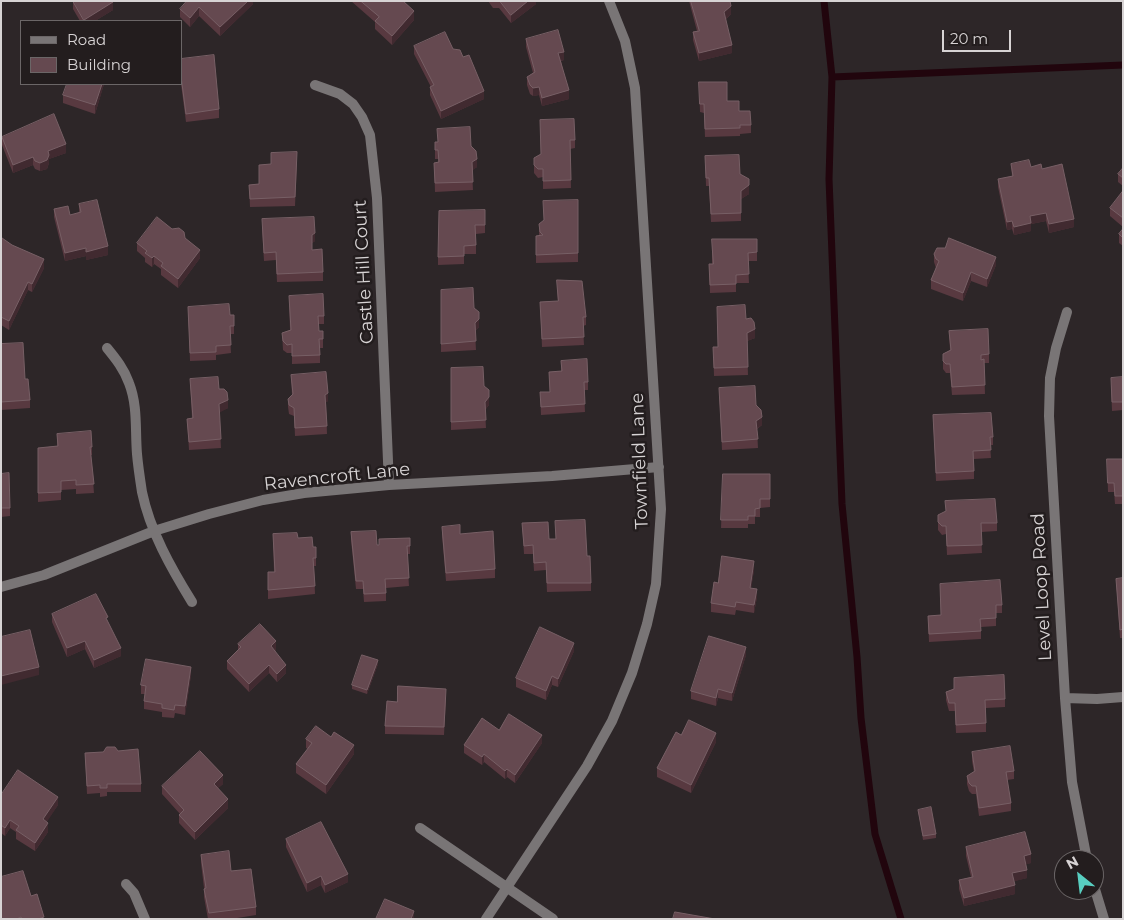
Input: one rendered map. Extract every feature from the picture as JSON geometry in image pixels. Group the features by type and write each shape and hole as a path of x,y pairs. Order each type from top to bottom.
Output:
{"street":[{"name":"Townfield Lane","path":"486,919 587,766 612,721 632,673 647,624 656,584 661,509 636,88 625,41 610,1"},
{"name":"Castle Hill Court","path":"315,85 340,94 353,104 362,117 370,135 377,198 389,486"},
{"name":"Level Loop Road","path":"1067,312 1056,348 1050,378 1049,416 1065,698 1072,782 1085,850"},
{"path":"107,348 122,366 130,383 136,406 137,454 143,493 154,531 175,575 192,602"},
{"name":"Ravencroft Lane","path":"1,587 44,575 154,531 263,500 304,493 552,476 659,466"},
{"path":"1065,698 1097,699 1123,697"},
{"path":"420,828 553,919"},
{"path":"126,884 134,893 145,919"},
{"path":"1098,900 1104,919"}],"building":[{"path":"73,1 113,1 113,2 84,20"},
{"path":"187,1 248,1 220,27 199,7 190,18 180,9"},
{"path":"361,1 403,1 414,11 392,36 375,21 379,17"},
{"path":"500,1 528,1 511,15"},
{"path":"691,1 730,1 731,6 724,12 732,45 699,53 693,32 699,31"},
{"path":"558,30 564,52 558,53 569,90 542,98 539,87 533,88 527,77 535,72 526,39"},
{"path":"445,32 453,49 460,50 463,57 469,55 484,91 441,111 430,87 434,85 414,46"},
{"path":"214,55 219,109 186,114 182,84 182,59"},
{"path":"699,82 727,82 727,101 739,101 739,111 750,111 751,125 740,125 740,128 705,129 704,104 700,104"},
{"path":"67,85 102,85 95,105 63,95"},
{"path":"54,114 66,144 48,151 47,160 40,163 35,161 33,157 13,165 2,137"},
{"path":"574,119 575,140 570,140 571,180 543,181 543,169 538,169 534,165 534,158 541,154 540,120"},
{"path":"470,127 471,146 476,151 477,159 472,162 473,182 435,183 434,163 439,162 438,150 435,150 435,142 438,142 437,129"},
{"path":"297,152 295,197 250,199 249,185 259,184 259,165 271,164 271,153"},
{"path":"739,155 740,174 749,179 749,185 741,191 741,213 711,214 709,178 706,178 705,156"},
{"path":"1029,160 1031,167 1041,164 1042,169 1062,164 1074,219 1049,224 1046,213 1030,216 1031,223 1014,227 1012,221 1007,222 998,179 1013,176 1011,164"},
{"path":"1123,168 1123,178 1118,174"},
{"path":"1123,191 1123,218 1110,208"},
{"path":"97,200 108,246 86,252 86,248 65,253 54,209 68,206 70,215 81,212 79,204"},
{"path":"578,200 578,253 536,255 536,236 543,235 540,232 539,224 544,220 543,201"},
{"path":"485,210 485,225 475,225 476,245 464,246 464,256 438,257 439,211"},
{"path":"157,217 172,229 179,228 184,232 185,238 200,250 178,279 161,266 163,263 154,256 152,258 145,253 147,251 137,243"},
{"path":"314,217 315,233 312,235 312,250 322,249 323,272 277,274 276,252 264,253 262,219"},
{"path":"1123,229 1123,238 1119,234"},
{"path":"2,238 12,245 44,259 32,284 28,282 9,321 1,317"},
{"path":"949,238 996,257 987,279 971,272 963,293 931,280 939,261 934,254 937,248 945,248"},
{"path":"712,239 757,239 757,252 748,253 749,274 736,275 736,284 710,285 709,264 713,264"},
{"path":"557,280 582,281 586,317 583,317 584,337 542,339 540,302 558,301"},
{"path":"473,288 474,308 479,312 479,319 475,323 476,341 441,344 441,290"},
{"path":"323,294 324,316 318,316 319,331 323,331 323,339 319,339 320,355 292,356 292,344 287,345 283,341 282,333 291,330 289,296"},
{"path":"229,304 230,315 234,315 234,326 230,326 231,345 216,346 216,352 190,353 188,307"},
{"path":"745,305 746,319 751,318 755,329 747,333 748,367 714,368 713,347 718,347 717,307"},
{"path":"988,329 989,354 981,355 981,360 984,359 985,385 952,387 950,364 946,364 943,361 943,354 951,350 949,331"},
{"path":"23,343 25,379 28,379 30,400 1,402 1,344"},
{"path":"587,359 588,382 584,382 585,404 541,407 540,392 550,392 549,372 562,371 561,361"},
{"path":"483,367 484,386 489,390 489,397 485,402 486,420 451,422 451,368"},
{"path":"326,372 328,393 325,395 327,426 295,428 294,408 289,405 288,399 293,394 291,375"},
{"path":"218,377 219,389 224,389 227,392 228,400 219,404 221,439 189,442 187,419 193,418 190,379"},
{"path":"1123,377 1123,402 1112,402 1111,378"},
{"path":"755,386 756,405 761,410 762,417 756,421 758,439 722,442 719,388"},
{"path":"991,413 993,437 990,437 991,450 973,451 974,471 936,473 933,415"},
{"path":"91,431 92,447 90,447 94,484 76,485 76,480 61,481 61,492 38,493 38,448 58,446 57,434"},
{"path":"1107,459 1123,459 1123,496 1115,496 1114,483 1108,483"},
{"path":"9,473 10,508 1,508 1,474"},
{"path":"723,474 770,474 770,499 760,499 760,508 755,509 755,516 748,516 748,520 721,520"},
{"path":"995,499 997,523 981,523 982,545 947,546 946,526 942,526 938,522 938,515 946,511 945,501"},
{"path":"585,520 587,556 590,556 591,583 547,583 546,562 534,563 533,545 524,546 522,523 548,522 549,539 556,539 555,521"},
{"path":"460,525 460,534 493,531 495,569 446,573 442,527"},
{"path":"376,531 377,545 379,545 379,539 410,538 410,546 407,546 409,578 385,579 386,593 364,594 363,581 356,581 351,532"},
{"path":"297,533 298,538 312,537 313,547 316,547 316,558 313,558 315,586 268,590 268,572 275,572 273,534"},
{"path":"722,556 754,561 750,588 757,589 754,605 736,602 735,607 711,603 714,582 718,583"},
{"path":"1123,578 1123,629 1120,630 1116,579"},
{"path":"1000,580 1002,605 996,605 996,618 980,619 981,631 929,634 928,616 941,615 940,584"},
{"path":"96,594 121,648 94,660 85,641 67,648 52,614"},
{"path":"260,624 276,641 271,646 286,665 277,674 269,665 249,684 227,661 241,647 238,644"},
{"path":"540,627 574,643 558,679 552,676 546,691 516,678"},
{"path":"30,630 39,667 1,676 1,637"},
{"path":"709,636 746,647 732,693 718,689 716,698 691,691"},
{"path":"362,655 378,660 367,690 352,685"},
{"path":"146,659 191,667 185,706 175,705 174,710 162,708 162,704 144,701 146,686 141,685"},
{"path":"1004,675 1005,699 985,700 986,723 956,725 955,703 949,703 946,692 954,689 954,678"},
{"path":"398,686 446,689 444,727 385,726 387,701 397,702"},
{"path":"509,714 542,735 515,775 507,769 505,771 484,754 482,757 464,745 482,718 499,730"},
{"path":"689,720 716,733 691,785 657,768 676,732 681,735"},
{"path":"316,726 331,737 334,732 354,745 326,785 296,764 312,743 306,739"},
{"path":"1010,746 1014,771 1006,772 1011,803 979,808 976,786 972,786 969,783 967,776 975,771 972,752"},
{"path":"107,747 115,747 118,751 138,749 141,784 107,784 107,788 100,788 100,785 87,786 85,753 103,752"},
{"path":"200,751 223,775 214,784 228,799 195,832 179,815 184,810 162,786"},
{"path":"18,770 58,797 43,819 48,823 35,843 16,830 19,826 10,820 5,828 1,825 1,795"},
{"path":"931,807 936,834 923,836 918,810"},
{"path":"321,822 348,874 325,885 321,876 307,883 286,839"},
{"path":"1025,832 1031,854 1024,856 1027,870 1012,873 1015,885 964,898 959,880 973,877 966,847"},
{"path":"229,851 231,871 251,869 256,907 209,913 204,889 206,888 201,855"},
{"path":"23,871 31,896 37,894 44,917 38,919 22,919 21,917 17,919 1,919 1,877"},
{"path":"385,899 414,911 411,919 376,919"},
{"path":"675,912 715,919 673,919"}],"waterway":[{"path":"824,1 832,77 1123,65"},
{"path":"832,77 829,179 842,504 861,718 875,834 901,919"}]}
